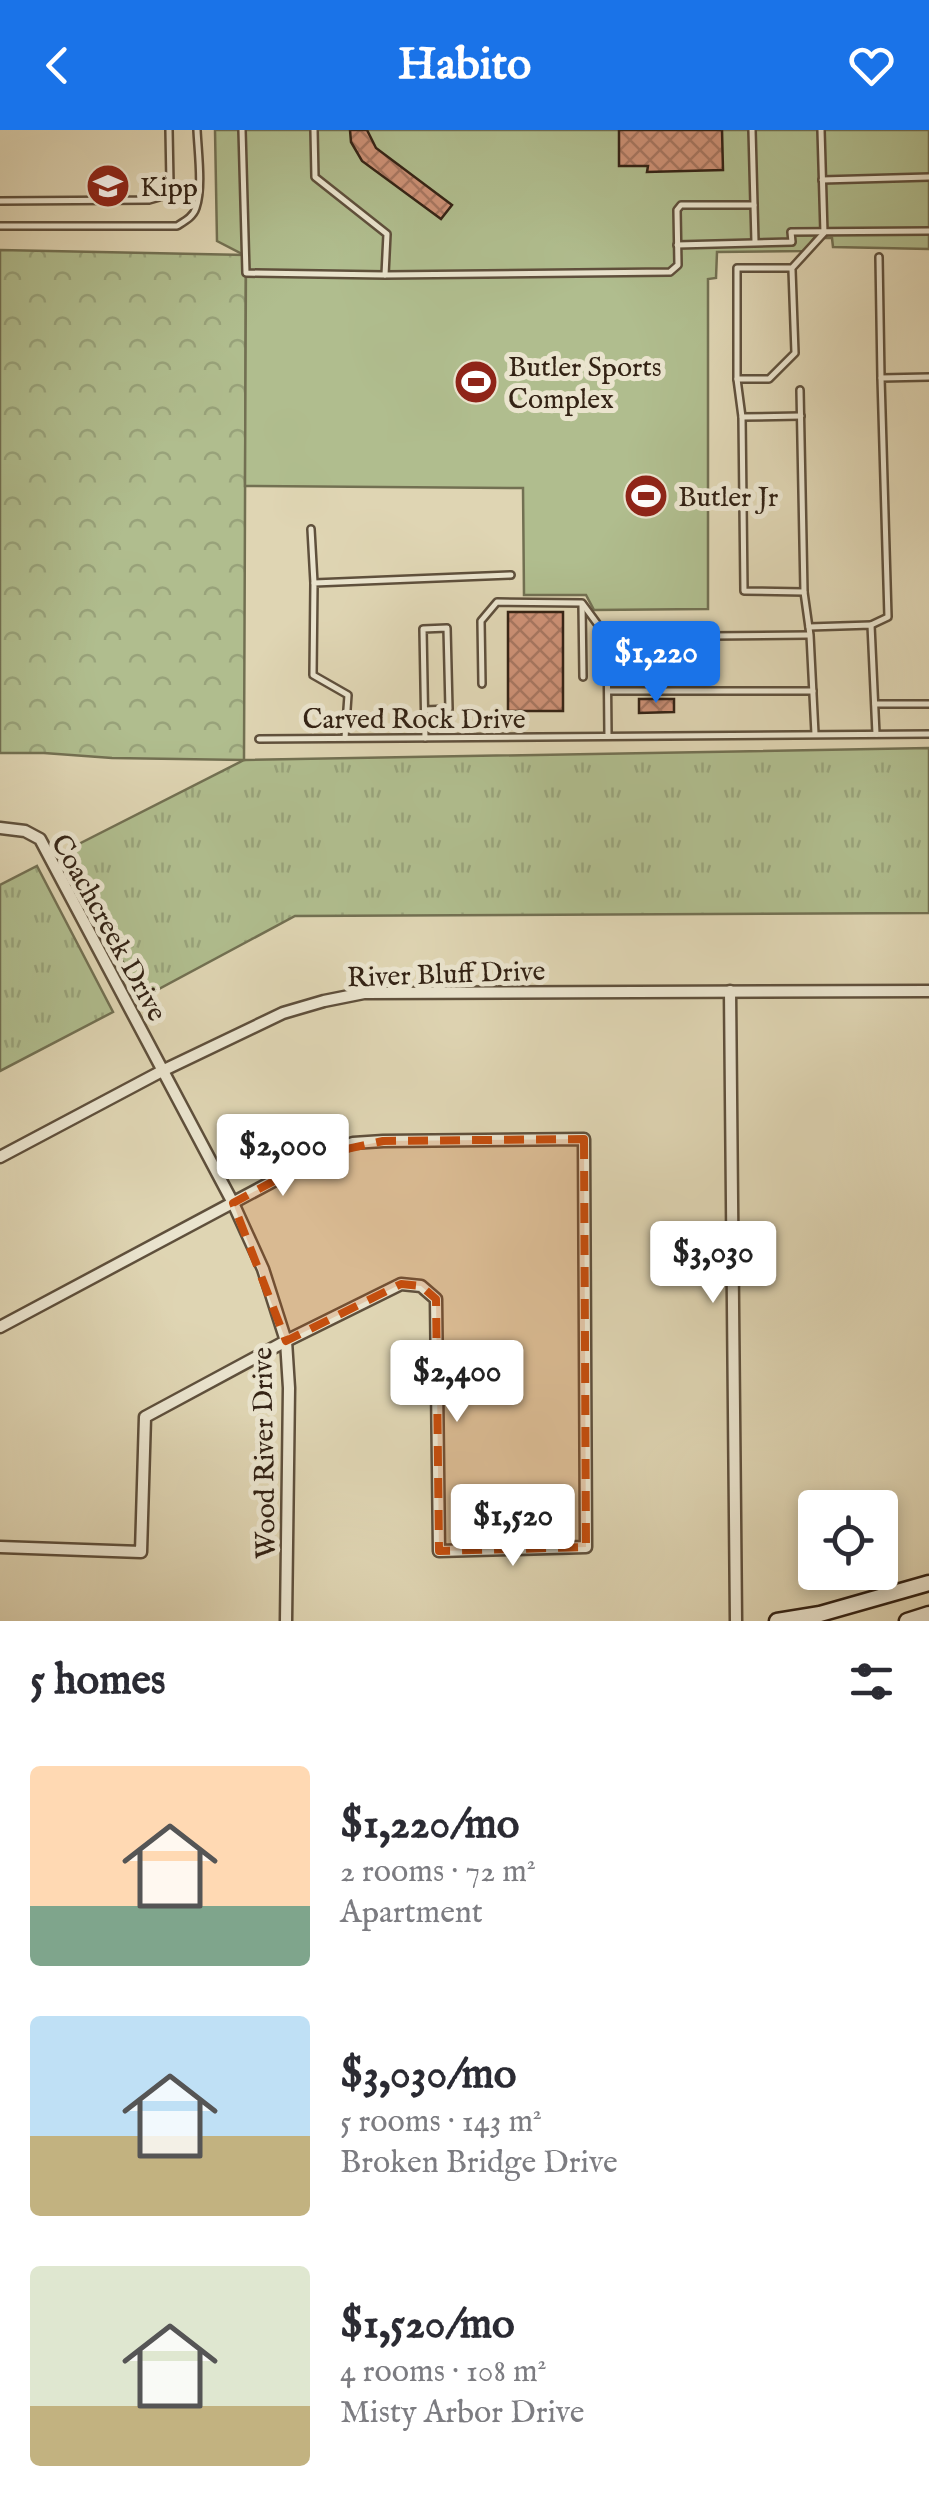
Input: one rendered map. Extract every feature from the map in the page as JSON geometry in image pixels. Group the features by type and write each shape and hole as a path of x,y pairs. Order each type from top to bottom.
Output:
{"main road":[{"path":"777,1621 928,1588"},
{"path":"908,1621 929,1614"}],"street":[{"name":"Coachcreek Drive","path":"0,828 26,831 40,838 162,1071"},
{"name":"River Bluff Drive","path":"0,1157 162,1071 283,1013 364,993 929,990"},
{"path":"730,991 736,1621"},
{"name":"Wood River Drive","path":"162,1071 263,1269 286,1341 286,1621"},
{"path":"0,1327 324,1154 354,1143 584,1139 586,1547 438,1550 436,1299 421,1286 401,1284 145,1417 141,1552 3,1547"}],"lane":[{"path":"0,200 149,200 163,196 170,183 169,130"},
{"path":"0,226 177,226 196,210 197,130"},
{"path":"242,130 246,273 670,272 678,265 677,210 681,205 754,205"},
{"path":"314,130 315,177 387,234 385,275"},
{"path":"752,130 755,243"},
{"path":"737,379 769,379 795,353 792,268 824,233 821,130"},
{"path":"822,180 929,177"},
{"path":"678,245 792,242 791,232 929,230"},
{"path":"607,637 809,631 871,625 888,617 879,257"},
{"path":"792,268 737,268 744,592 804,592"},
{"path":"882,378 929,378"},
{"path":"800,390 804,592 815,734"},
{"path":"742,417 801,416"},
{"path":"311,529 313,676 348,695 346,738"},
{"path":"314,583 511,575"},
{"path":"482,684 481,620 497,602 582,602"},
{"path":"582,602 607,637 608,736"},
{"path":"582,602 584,676"},
{"path":"871,625 876,734"},
{"path":"425,710 449,710 447,628 423,629 425,738"},
{"path":"608,691 813,691"},
{"path":"874,704 929,704"},
{"name":"Carved Rock Drive","path":"260,739 929,734"}],"highlighted area":[{"path":"584,1139 586,1547 439,1551 436,1299 421,1286 401,1284 286,1341 233,1203 324,1154 383,1141"}],"green space":[{"name":"Butler Sports Complex","path":"215,130 929,130 929,249 833,247 832,238 814,238 805,251 717,252 716,278 708,279 708,609 594,610 586,595 524,595 523,488 245,486 246,256 217,241"},
{"path":"0,250 246,255 244,760 0,753"},
{"path":"929,748 929,913 295,916 142,998 65,851 244,760"},
{"path":"37,866 113,1012 0,1071 0,885"}],"building":[{"path":"350,130 367,130 376,148 452,205 441,219 362,161 351,142"},
{"path":"619,130 722,130 723,170 647,172 648,166 619,166"},
{"path":"508,612 563,612 563,711 508,711"},
{"path":"639,699 674,699 674,712 639,713"}],"place":[{"name":"Kipp","path":"108,186"},
{"name":"Butler Sports Complex","path":"476,382"},
{"name":"Butler Jr","path":"646,496"}]}
